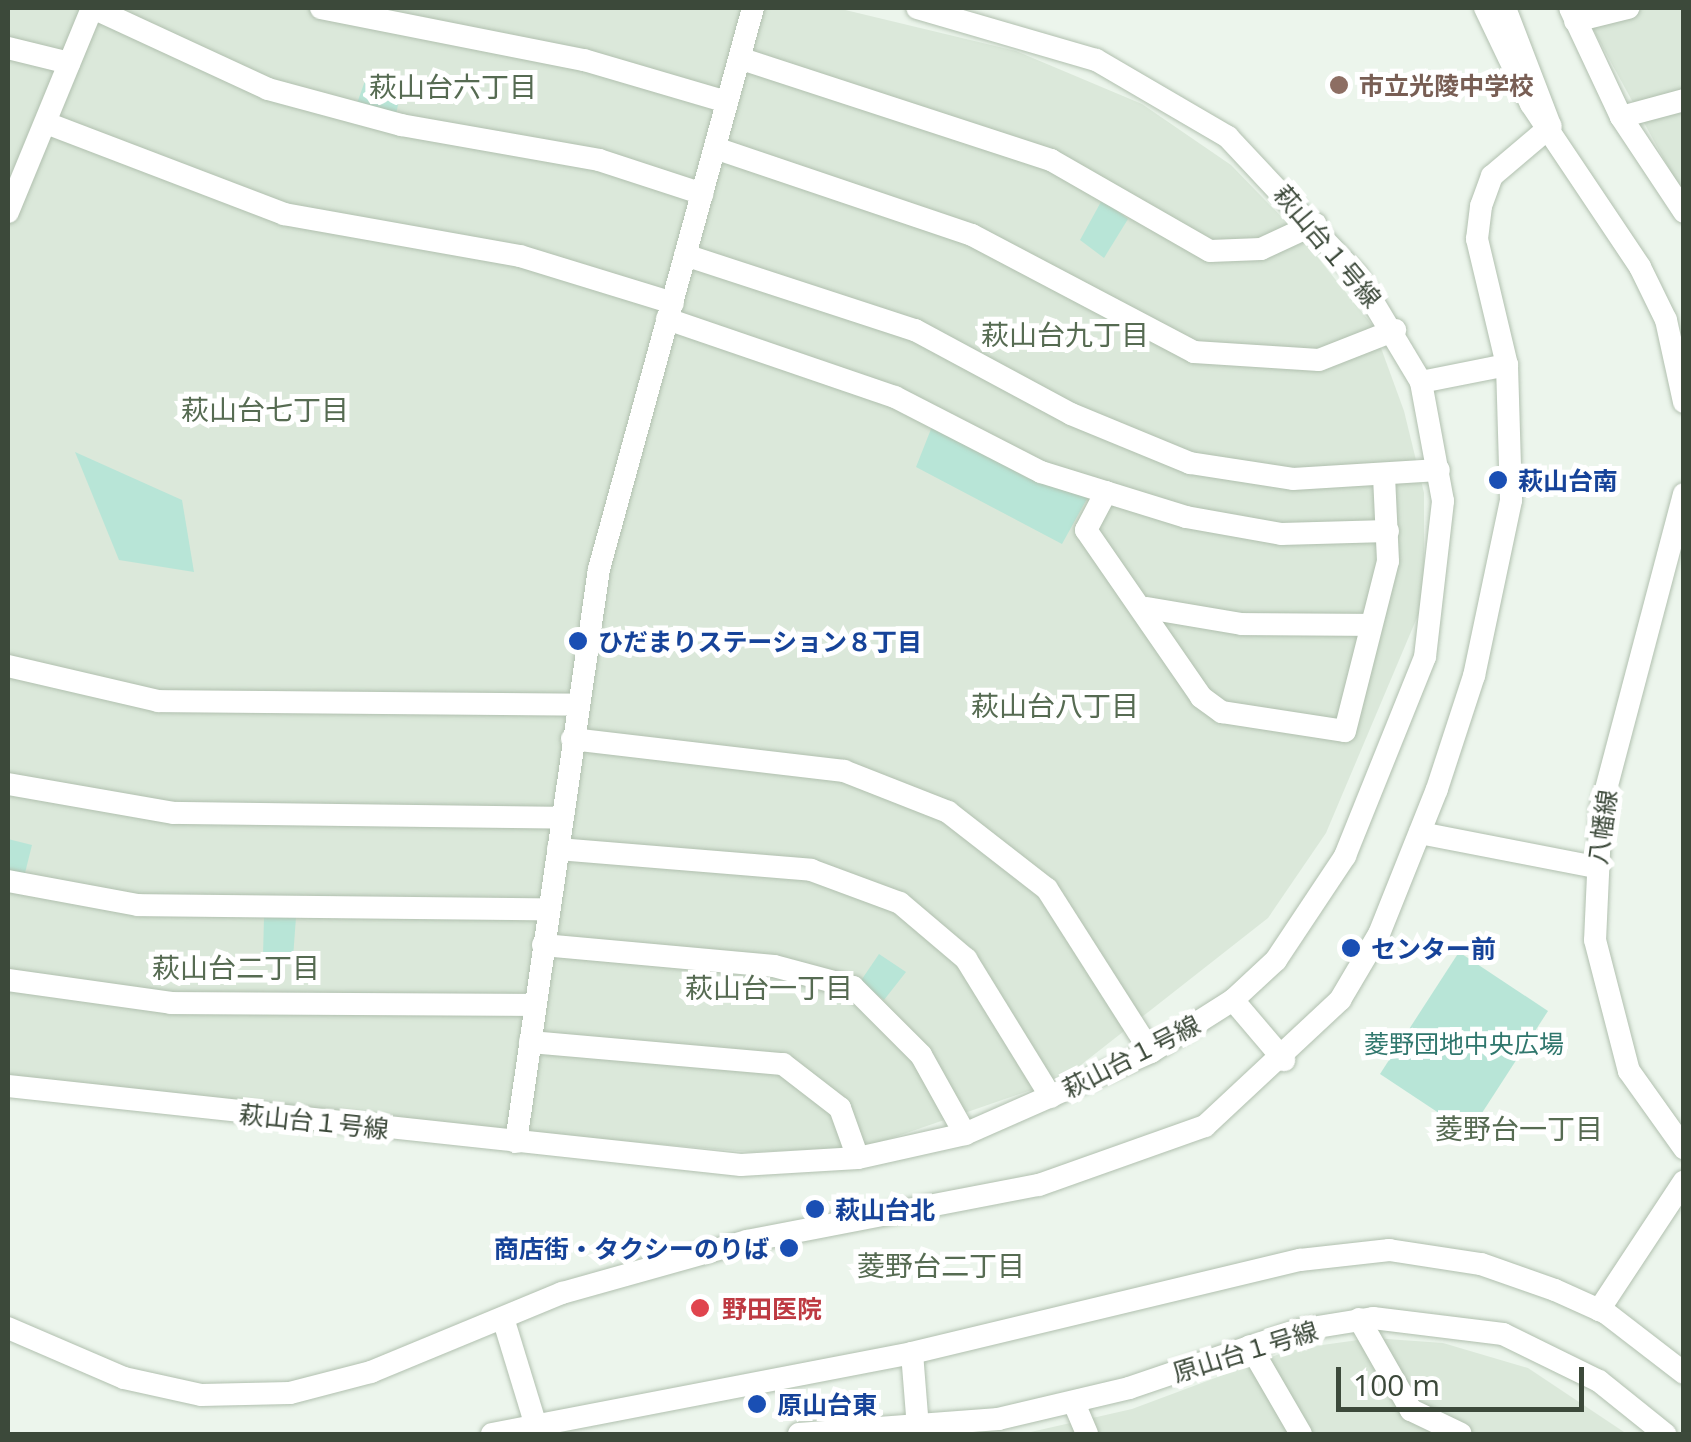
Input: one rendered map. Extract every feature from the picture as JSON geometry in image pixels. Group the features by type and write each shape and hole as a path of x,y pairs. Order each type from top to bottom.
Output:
{"street":[{"path":"8,212 18,161 46,122 93,8 268,89 401,125 599,160 703,194"},
{"path":"321,8 584,60 727,102"},
{"path":"516,1142 599,569 754,8"},
{"name":"萩山台１号線","path":"8,1086 740,1165 858,1158 965,1134 1151,1052 1233,1000 1318,907 1374,791 1438,600 1439,470 1420,382 1395,330 1315,224 1228,137 1166,96 1032,36 918,8"},
{"path":"1485,8 1512,72 1640,267 1681,366 1684,402"},
{"path":"1505,8 1550,126"},
{"path":"1628,8 1573,14 1621,116 1681,204"},
{"path":"8,48 69,63"},
{"path":"742,60 1050,160 1210,251 1260,250 1315,224"},
{"path":"1621,116 1684,100"},
{"path":"46,122 284,214 520,256 895,397 1024,465 1106,492 1235,530 1388,531"},
{"path":"8,1328 124,1378 218,1394 290,1393 371,1372 503,1318 748,1241 1108,1162 1205,1126 1284,1060 1364,963 1420,833 1502,564 1513,456 1507,365 1477,240 1481,206 1492,176 1550,126"},
{"path":"716,148 972,235 1194,352 1306,361 1395,330"},
{"path":"686,255 914,330 1171,457 1293,479 1439,470"},
{"path":"1420,382 1507,365"},
{"path":"1106,492 1086,530 1102,564 1147,608 1201,696 1222,712 1346,731 1388,531 1384,476"},
{"name":"八幡線","path":"1684,494 1600,808 1594,940 1611,1018 1629,1072 1684,1148"},
{"path":"1147,608 1242,624 1371,625"},
{"path":"8,666 158,701 578,705"},
{"path":"572,739 844,771 948,812 1048,889 1151,1052"},
{"path":"8,784 174,813 562,818"},
{"path":"1420,833 1595,867"},
{"path":"558,849 812,870 900,903 966,959 1052,1097"},
{"path":"8,881 138,906 548,909"},
{"path":"543,945 774,966 853,986 921,1055 965,1134"},
{"path":"8,980 171,1003 535,1005"},
{"path":"1233,1000 1284,1060"},
{"path":"530,1042 782,1064 840,1108 858,1158"},
{"path":"1605,1314 1684,1181"},
{"path":"1605,1314 1684,1208"},
{"path":"492,1434 912,1353 1300,1260 1389,1250 1480,1264 1605,1314 1684,1373"},
{"path":"503,1318 536,1426"},
{"path":"1359,1319 1412,1410 1461,1434"},
{"name":"原山台１号線","path":"798,1434 918,1428 1074,1403 1250,1346 1359,1319 1439,1320 1503,1334 1599,1380 1665,1434"},
{"path":"1250,1346 1301,1434"},
{"path":"912,1353 918,1428"},
{"path":"1074,1403 1087,1434"}],"shaded area":[{"path":"8,8 837,8 1016,51 1142,104 1231,165 1302,238 1373,326 1404,411 1424,493 1424,601 1326,833 1268,918 1063,1079 866,1147 750,1152 155,1101 8,1078"},
{"path":"1588,8 1683,8 1683,194 1595,33"},
{"path":"1373,1338 1443,1343 1528,1368 1627,1434 1022,1434 1132,1409 1293,1349"}],"green space":[{"path":"366,78 402,83 396,115 356,106"},
{"path":"1102,200 1128,219 1104,258 1080,240"},
{"path":"933,424 1027,478 1088,497 1062,544 916,467"},
{"path":"75,452 182,500 194,572 119,560"},
{"path":"8,839 32,845 23,881 8,877"},
{"path":"264,917 296,917 293,958 263,956"},
{"name":"菱野団地中央広場","path":"1459,952 1548,1011 1469,1133 1380,1074"},
{"path":"879,954 906,972 884,1000 860,982"}],"place":[{"name":"市立光陵中学校","path":"1339,85"},
{"name":"萩山台南","path":"1498,480"},
{"name":"ひだまりステーション８丁目","path":"578,641"},
{"name":"センター前","path":"1351,948"},
{"name":"萩山台北","path":"815,1209"},
{"name":"商店街・タクシーのりば","path":"789,1248"},
{"name":"野田医院","path":"700,1308"},
{"name":"原山台東","path":"757,1404"}],"district":[{"name":"萩山台六丁目","path":"453,86"},
{"name":"萩山台九丁目","path":"1065,334"},
{"name":"萩山台七丁目","path":"265,409"},
{"name":"萩山台八丁目","path":"1055,705"},
{"name":"萩山台二丁目","path":"236,967"},
{"name":"萩山台一丁目","path":"769,987"},
{"name":"菱野台一丁目","path":"1519,1128"},
{"name":"菱野台二丁目","path":"941,1265"}]}
